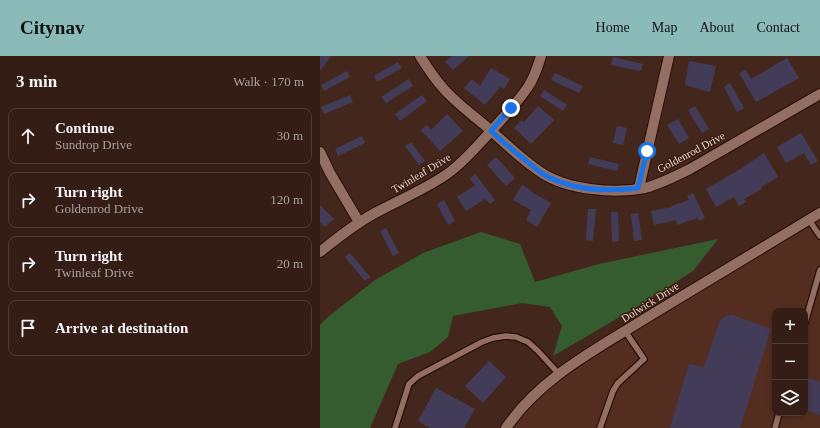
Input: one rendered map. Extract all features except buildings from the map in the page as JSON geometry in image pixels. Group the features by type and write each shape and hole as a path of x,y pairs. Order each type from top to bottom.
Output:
{"street":[{"name":"Goldenrod Drive","path":"420,56 444,88 516,153 542,173 557,181 575,187 597,190 645,188 672,178 820,94"},
{"name":"Twinleaf Drive","path":"320,252 359,222 418,192 448,174 462,163 529,86 541,56"},
{"path":"638,188 669,56"},
{"path":"320,152 330,173 359,222"},
{"name":"Dolwick Drive","path":"506,428 512,419 533,396 577,361 820,213"}],"lane":[{"path":"808,220 820,236"},
{"path":"808,312 820,270"},
{"path":"600,428 613,391 618,383 644,359 625,332"},
{"path":"395,428 409,384 418,376 482,342 493,338 506,336 516,337 528,342 559,374"},
{"path":"775,428 778,416"}],"shaded area":[{"path":"820,213 820,428 506,428 552,379"}],"green space":[{"path":"481,232 520,244 535,282 599,264 718,239 693,271 635,308 553,356 562,326 550,307 522,303 453,316 448,337 430,352 398,364 370,428 320,428 320,325 375,280 423,253"}],"route":[{"path":"511,108 491,131 542,173 557,181 575,187 597,190 630,190 638,188 641,181 647,151"}]}
